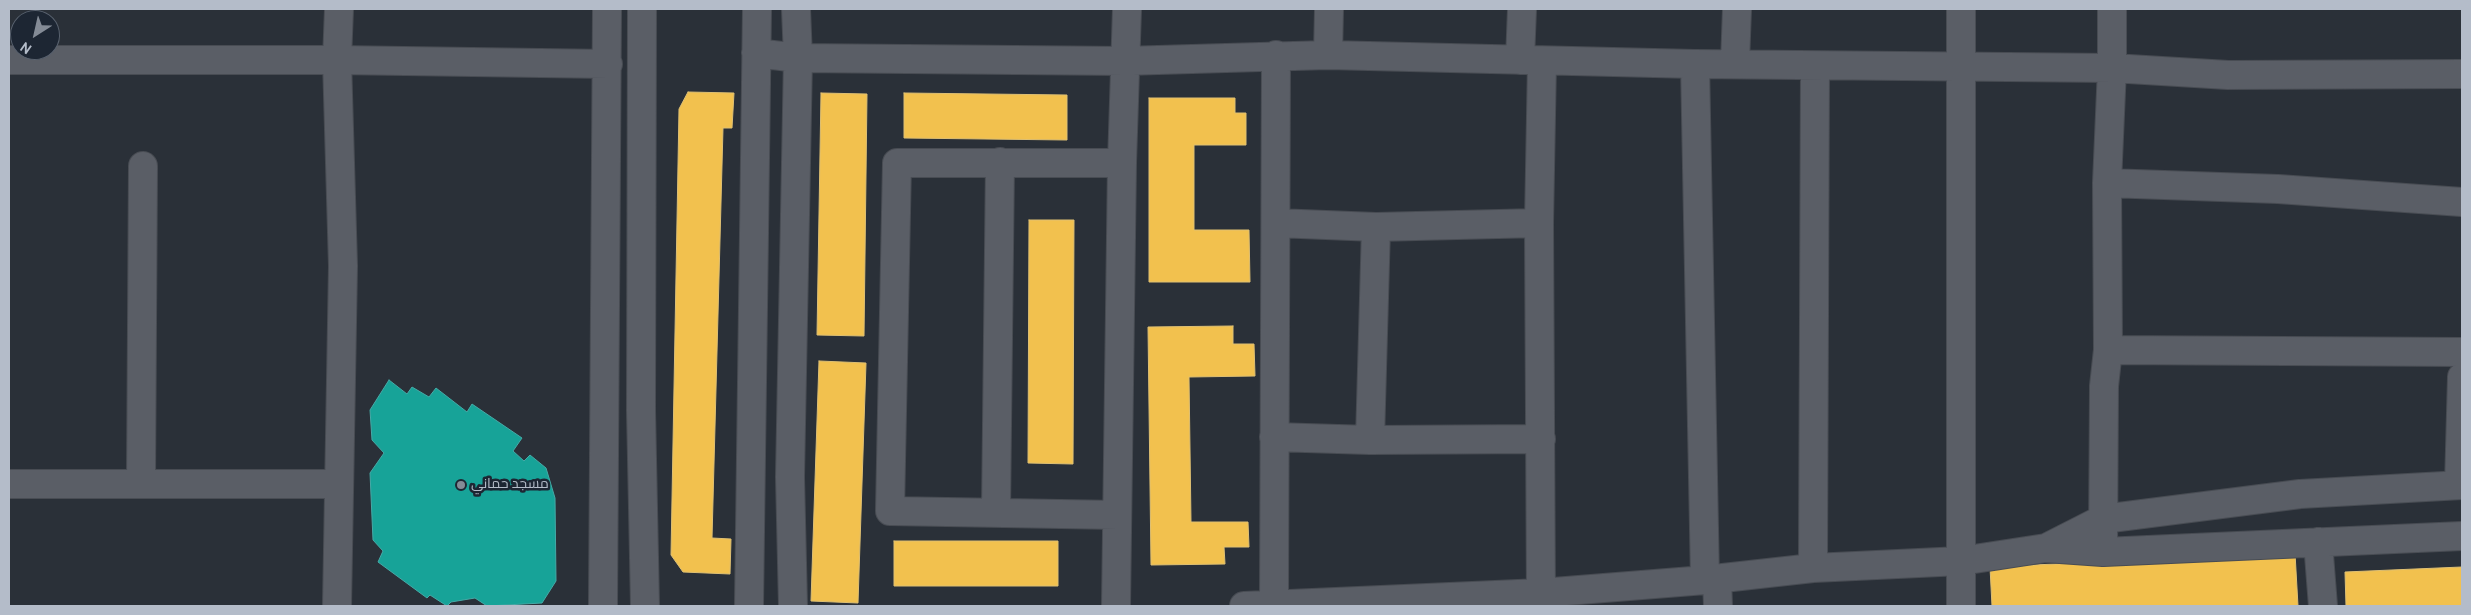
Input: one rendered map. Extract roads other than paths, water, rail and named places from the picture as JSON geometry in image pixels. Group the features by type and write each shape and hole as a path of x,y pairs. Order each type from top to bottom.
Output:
{"street":[{"path":"337,606 343,266 337,60 339,9"},
{"path":"603,606 607,9"},
{"path":"642,9 641,410 645,606"},
{"path":"749,606 757,9"},
{"path":"793,606 790,477 798,58 796,9"},
{"path":"1116,606 1122,163 1127,9"},
{"path":"1328,55 1330,9"},
{"path":"1522,9 1531,61 1539,223 1541,600"},
{"path":"1735,63 1737,9"},
{"path":"1961,9 1961,606"},
{"path":"2103,552 2104,386 2108,350 2107,183 2112,68 2112,9"},
{"path":"756,53 798,58 1124,61 1276,55 1328,55 1814,66 2112,68 2228,74 2462,74"},
{"path":"1276,55 1274,437 1292,604"},
{"path":"9,60 337,60 608,64"},
{"path":"1695,64 1711,579 1718,606"},
{"path":"1813,568 1814,66"},
{"path":"996,512 1000,162"},
{"path":"1117,516 890,511 890,501 897,163 1122,163"},
{"path":"141,482 143,166"},
{"path":"2107,183 2278,189 2462,202"},
{"path":"1276,223 1376,227 1539,223"},
{"path":"1370,440 1376,227"},
{"path":"2108,350 2462,352"},
{"path":"2046,548 2103,519 2300,494 2461,485 2462,377"},
{"path":"1274,437 1370,440 1541,439"},
{"path":"9,484 141,482 338,484"},
{"path":"1244,606 1541,600 1813,568 1961,561 2046,548 2103,552 2462,536"},
{"path":"2318,542 2323,606"}],"place":[{"name":"مسجد حماني","path":"461,485"}]}
